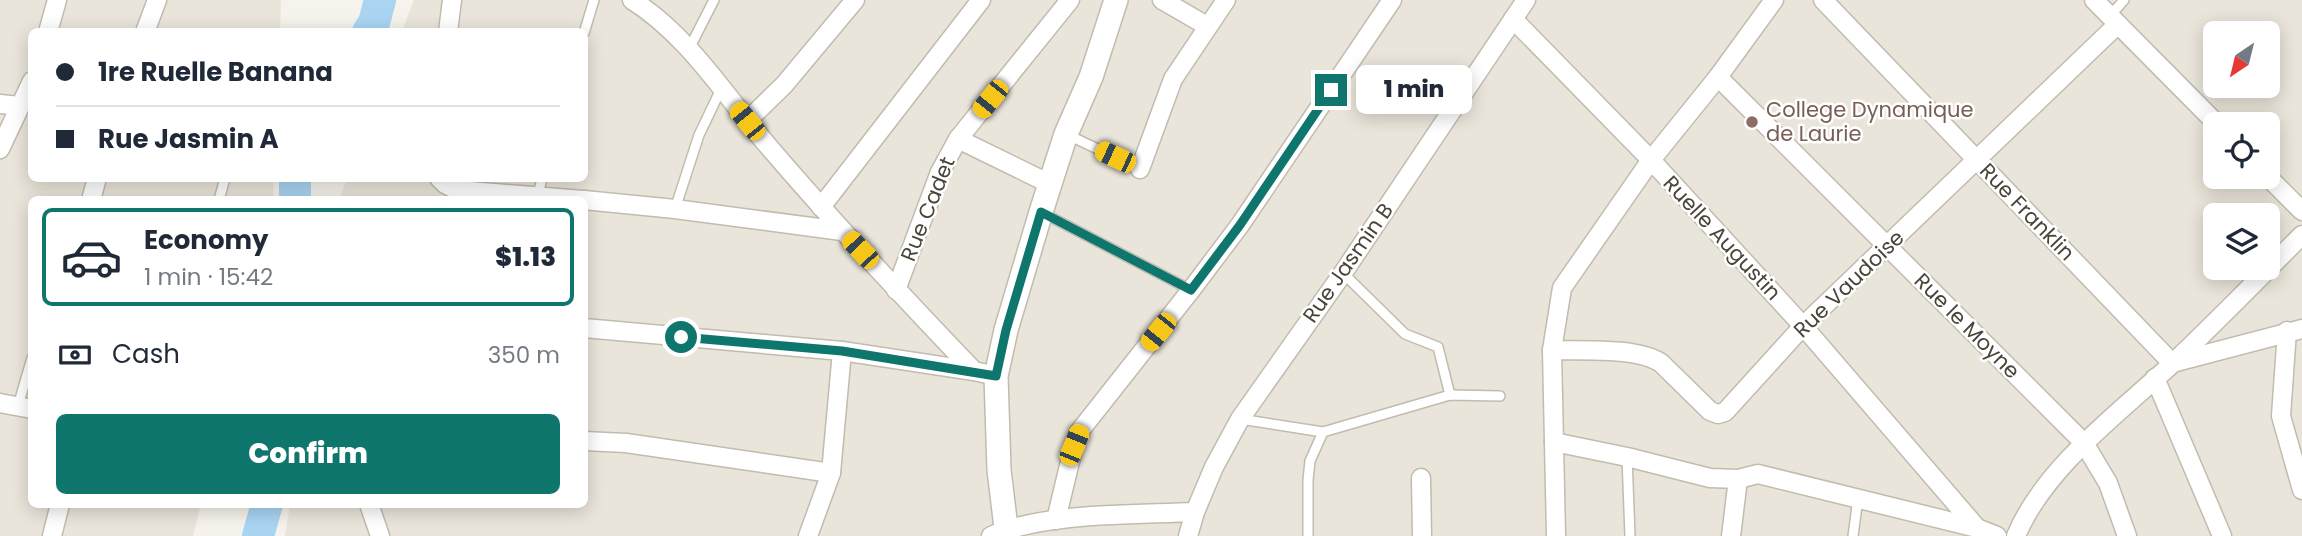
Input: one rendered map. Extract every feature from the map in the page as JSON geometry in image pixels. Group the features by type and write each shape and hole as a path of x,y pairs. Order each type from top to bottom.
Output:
{"street":[{"path":"49,28 57,0"},
{"path":"146,28 157,0"},
{"path":"448,28 452,0"},
{"path":"747,121 784,85 855,0"},
{"path":"821,207 981,0"},
{"name":"Rue Cadet","path":"896,290 940,172 958,139 1070,0"},
{"path":"1116,0 1091,77 1066,134 1006,330 985,373 999,470 1001,534 1056,520 1195,512"},
{"path":"1140,169 1174,79 1226,0"},
{"path":"1056,520 1079,432 1240,225 1392,0"},
{"name":"Rue Jasmin B","path":"1188,536 1214,467 1240,419 1343,273 1526,0"},
{"path":"1556,536 1552,350 1562,288 1651,160 1718,77 1774,0"},
{"name":"Rue Franklin","path":"1823,0 2172,363"},
{"path":"2094,0 2205,112"},
{"path":"635,1 689,49 747,121 896,290 985,373"},
{"path":"1170,2 1207,26"},
{"name":"Ruelle Augustin","path":"1513,19 1651,160 1803,326 1977,528"},
{"name":"Rue Vaudoise","path":"1552,350 1633,354 1653,358 1710,411 1718,414 1725,412 1803,326 1978,161 2114,20"},
{"name":"Rue le Moyne","path":"1718,77 2084,443 2108,483 2127,536"},
{"path":"0,149 28,90"},
{"path":"0,104 20,106"},
{"path":"958,139 1050,184"},
{"path":"443,182 457,190 540,187 570,196"},
{"path":"2280,189 2302,211"},
{"path":"588,200 842,231"},
{"path":"2016,536 2026,513 2084,443 2172,363 2302,235"},
{"path":"588,328 842,351 985,373"},
{"path":"2172,363 2295,330 2281,415 2302,490"},
{"path":"808,536 831,472 842,351"},
{"path":"2155,378 2222,536"},
{"path":"588,441 626,443 831,472"},
{"path":"1554,442 1710,478 1738,479 1759,474 1977,528 1997,536"},
{"path":"1421,478 1422,536"},
{"path":"1731,536 1738,479"},
{"path":"52,536 60,508"},
{"path":"370,508 380,536"}],"lane":[{"path":"585,28 592,0"},
{"path":"689,49 714,0"},
{"path":"2114,20 2124,0"},
{"path":"675,209 699,135 721,89"},
{"path":"1066,134 1140,169"},
{"path":"1041,212 1191,290"},
{"path":"1343,273 1405,334 1438,347 1450,395"},
{"path":"16,406 28,370"},
{"path":"1240,419 1323,432 1450,395 1500,396"},
{"path":"1308,536 1310,461 1323,432"},
{"path":"1627,457 1630,536"},
{"path":"1853,536 1857,498"}],"shaded area":[{"path":"0,0 281,0 280,28 28,28 28,182 274,182 273,196 28,196 28,508 200,508 193,536 0,536"},
{"path":"414,0 2302,0 2302,536 285,536 289,508 588,508 588,196 340,196 346,182 588,182 588,28 403,28"}],"waterway":[{"path":"371,28 380,0"},
{"path":"295,182 295,196"},
{"path":"258,536 266,508"}],"place":[{"name":"College Dynamique de Laurie","path":"1752,122"}],"route":[{"path":"681,337 842,351 996,376 1006,330 1041,212 1191,290 1240,225 1331,90"}]}
